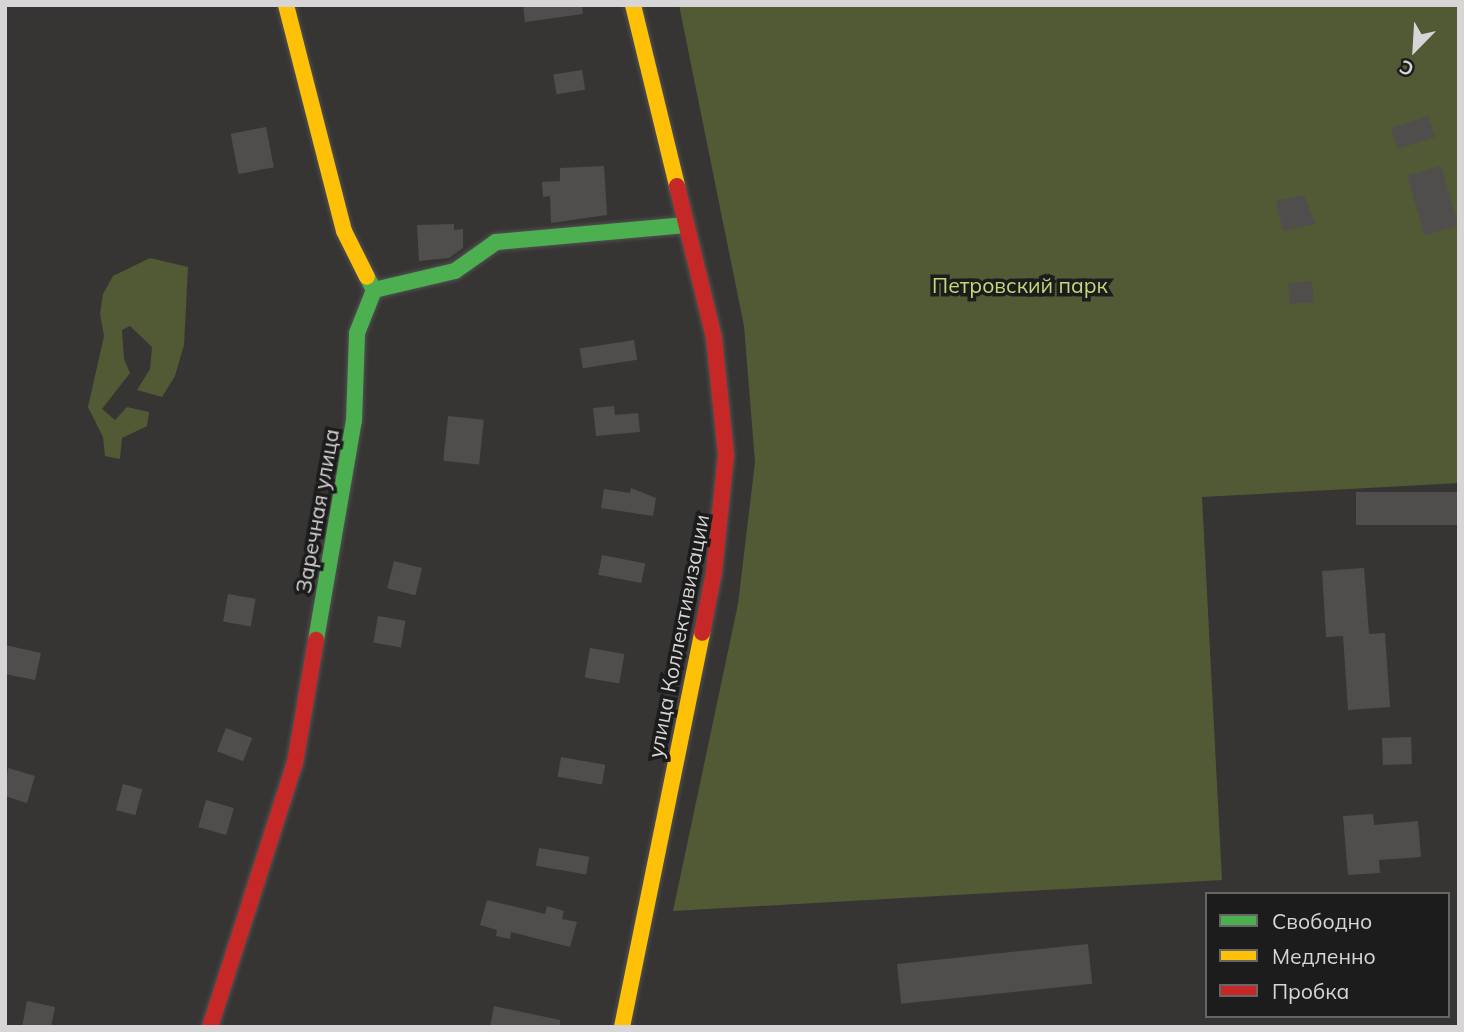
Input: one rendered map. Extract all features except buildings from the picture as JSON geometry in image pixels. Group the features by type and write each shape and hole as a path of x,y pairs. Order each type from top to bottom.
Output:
{"street":[{"path":"286,5 344,231 374,289 455,271 496,242 686,225"},
{"name":"улица Коллективизации","path":"622,1027 723,515 726,455 722,398 713,338 633,5"},
{"name":"Заречная улица","path":"210,1027 295,763 354,421 357,333 374,289"}],"green space":[{"name":"Петровский парк","path":"679,5 1459,5 1459,483 1202,497 1222,880 673,911 738,604 755,462 744,326"},
{"path":"150,258 188,267 184,345 175,376 162,397 137,390 150,369 152,347 130,326 122,330 124,359 130,373 102,409 115,420 127,407 149,412 147,426 122,438 120,459 105,456 103,437 88,407 104,336 100,314 103,294 113,276"}],"traffic: fast":[{"path":"374,290 455,271 496,242 686,225"},
{"path":"316,640 354,421 357,333 374,290 367,277"}],"traffic: slow":[{"path":"286,5 344,231 367,277"},
{"path":"633,5 677,186"},
{"path":"622,1027 702,633"}],"traffic: jam":[{"path":"677,186 714,338 726,455 714,572 702,633"},
{"path":"210,1027 295,763 316,640"}]}
